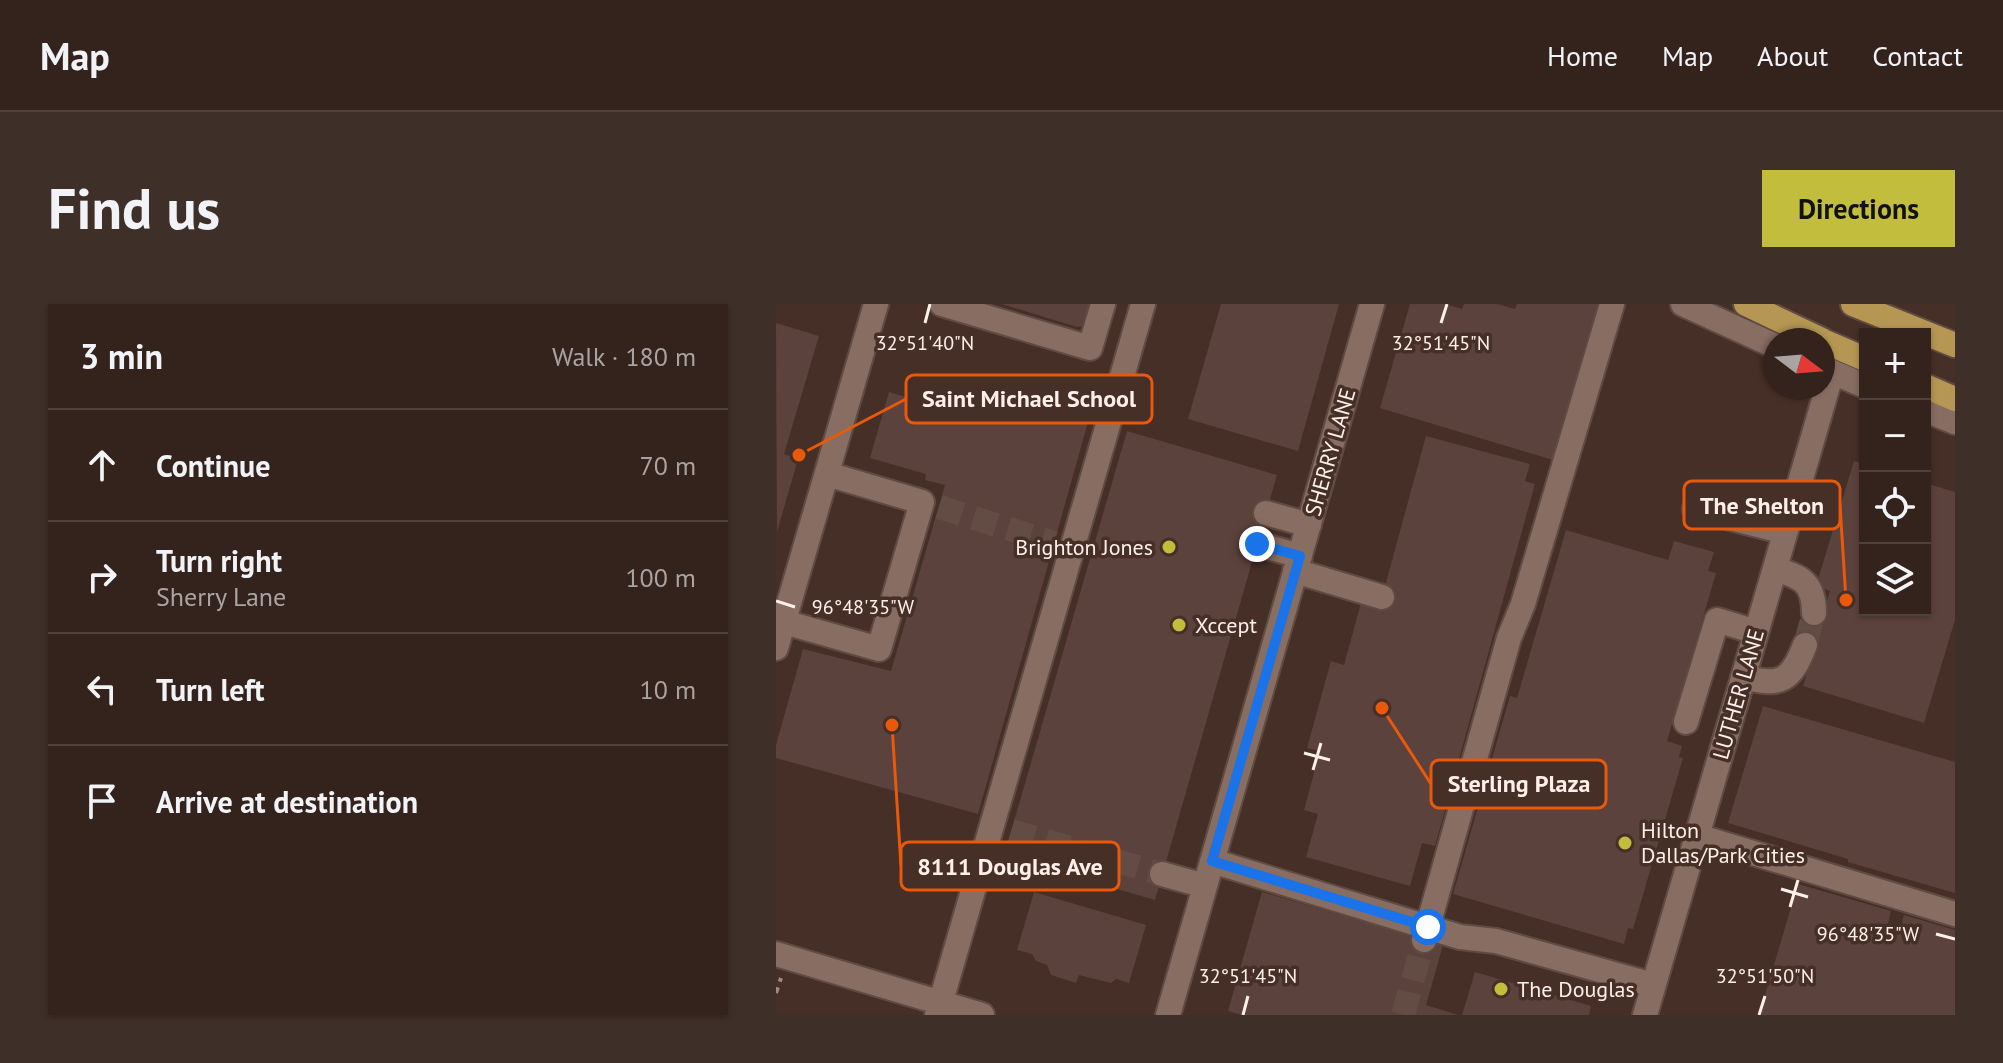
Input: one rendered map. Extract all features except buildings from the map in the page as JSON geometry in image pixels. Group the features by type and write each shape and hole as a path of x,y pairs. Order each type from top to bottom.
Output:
{"highway":[{"path":"1746,304 1797,328"},
{"path":"1853,304 1955,345"},
{"path":"1835,346 1859,356"},
{"path":"1931,389 1955,399"}],"street":[{"path":"776,648 876,304"},
{"path":"942,304 1090,348 1103,304"},
{"path":"939,1009 1002,828 1063,546 1143,304"},
{"name":"SHERRY LANE","path":"1168,1015 1372,304"},
{"path":"1426,933 1509,638 1523,604 1612,304"},
{"path":"1683,304 1763,341"},
{"path":"1835,373 1859,383"},
{"name":"LUTHER LANE","path":"1645,1015 1775,569 1819,400"},
{"path":"1931,412 1955,422"},
{"path":"784,622 879,649 930,505 827,474"},
{"path":"1695,509 1785,532"},
{"path":"1266,513 1309,525"},
{"path":"1257,544 1298,564 1382,597"},
{"path":"1775,569 1800,577 1807,584 1812,593 1814,613"},
{"path":"1726,734 1680,721 1710,618 1756,632"},
{"path":"1743,677 1762,682 1778,681 1791,673 1805,645"},
{"path":"1697,836 1955,914"},
{"path":"1212,861 1426,933 1496,941 1653,985"},
{"path":"1162,874 1205,886"},
{"path":"779,965 939,1009 982,1015"}],"path":[{"path":"776,993 779,965"}],"tunnel":[{"path":"939,507 1054,543"},
{"path":"1805,645 1814,613"},
{"path":"1011,831 1162,874"},
{"path":"1403,1015 1424,940"}],"place":[{"name":"Saint Michael School","path":"799,455"},
{"name":"Brighton Jones","path":"1169,547"},
{"name":"The Shelton","path":"1846,600"},
{"name":"Xccept","path":"1179,625"},
{"name":"Sterling Plaza","path":"1382,708"},
{"name":"8111 Douglas Ave","path":"892,725"},
{"name":"Hilton Dallas/Park Cities","path":"1625,843"},
{"name":"The Douglas","path":"1501,989"}],"route":[{"path":"1257,544 1300,556 1212,861 1428,927"}]}
